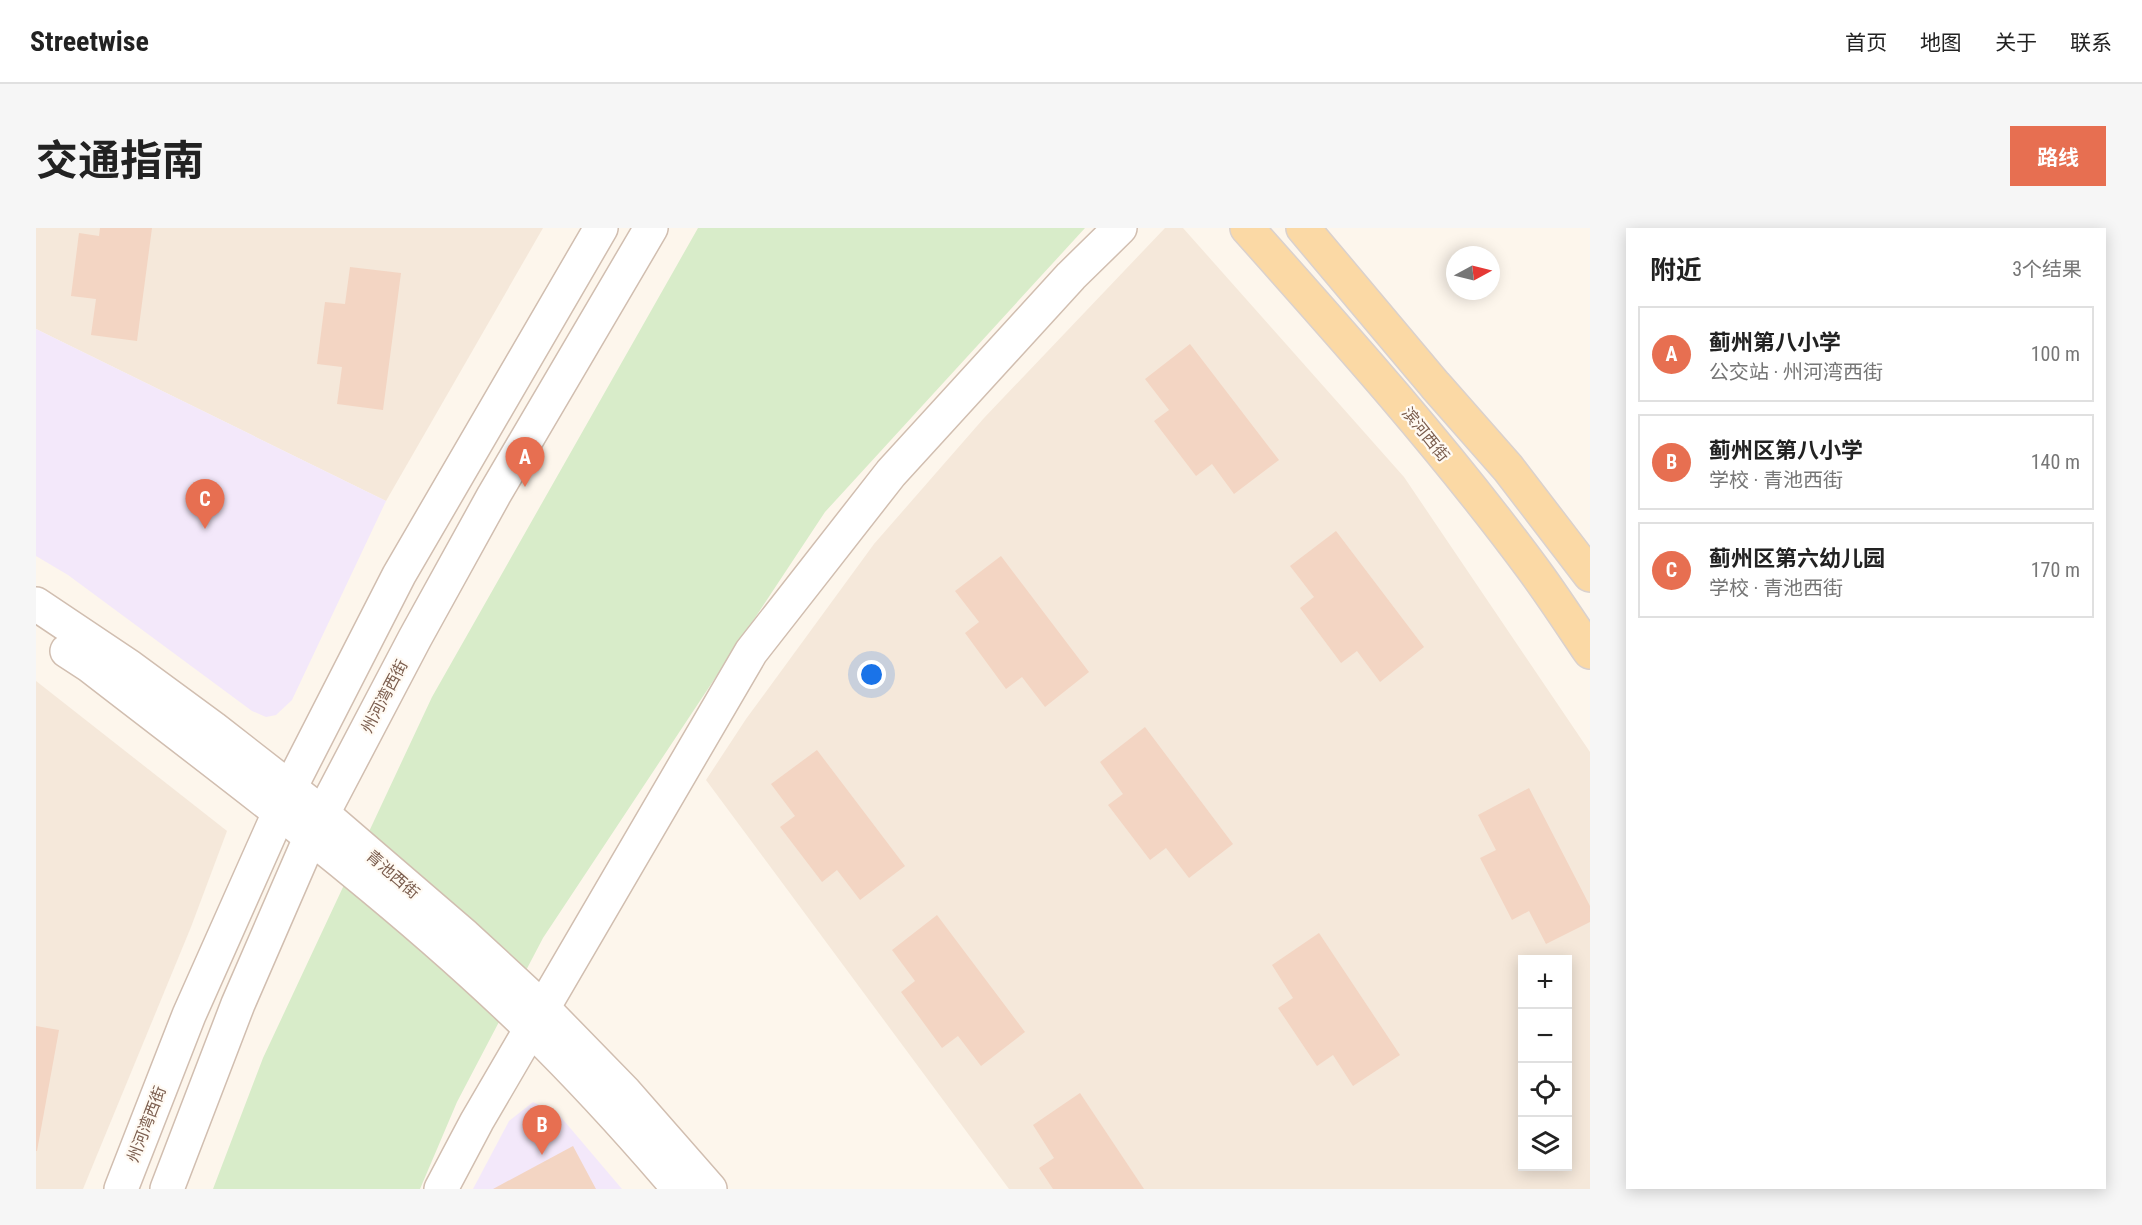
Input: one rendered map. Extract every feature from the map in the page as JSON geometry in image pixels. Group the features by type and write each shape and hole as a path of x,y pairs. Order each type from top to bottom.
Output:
{"main road":[{"name":"滨河西街","path":"1247,228 1387,386 1466,483 1534,570 1590,652"},
{"path":"1303,228 1508,468 1590,575"}],"street":[{"name":"州河湾西街","path":"121,1189 189,1015 284,799 399,574 601,228"},
{"name":"州河湾西街","path":"167,1189 238,1004 316,825 494,495 651,228"},
{"path":"441,1189 477,1121 751,652 891,473 1071,276 1120,228"},
{"name":"青池西街","path":"36,604 130,667 316,825 430,937 538,1019 625,1092 710,1189"},
{"name":"青池西街","path":"36,632 90,666 284,799"},
{"name":"青池西街","path":"538,1019 679,1189"}],"shaded area":[{"path":"36,228 543,228 386,501 36,329"},
{"path":"1165,228 1183,228 1404,477 1590,752 1590,1189 1009,1189 706,780 746,719 874,544 984,418"},
{"path":"36,329 386,501 292,700 276,715 266,717 252,711 68,575 36,556"},
{"path":"36,681 227,831 191,927 83,1189 36,1189"},
{"path":"533,1102 560,1116 622,1189 473,1189 509,1121"}],"green space":[{"path":"698,228 1085,228 825,512 543,938 457,1102 420,1189 213,1189 263,1058 432,697"}],"building":[{"path":"100,228 152,228 137,341 91,335 96,299 71,296 79,233 99,236"},
{"path":"350,267 401,273 383,410 337,404 342,367 317,364 325,302 345,304"},
{"path":"1190,344 1279,460 1234,494 1212,464 1196,476 1154,421 1169,410 1145,379"},
{"path":"1336,531 1424,647 1380,682 1357,651 1341,663 1300,608 1314,597 1290,566"},
{"path":"1001,556 1089,672 1045,707 1022,677 1006,689 965,633 979,622 955,591"},
{"path":"1145,727 1233,844 1189,878 1166,848 1150,860 1108,805 1123,794 1100,762"},
{"path":"817,750 905,866 860,900 837,870 822,882 780,827 795,816 771,784"},
{"path":"1529,788 1590,906 1590,922 1546,944 1529,911 1512,920 1480,858 1496,850 1478,815"},
{"path":"937,915 1025,1032 981,1066 958,1036 942,1048 901,992 915,981 892,950"},
{"path":"1319,933 1400,1055 1353,1086 1333,1055 1317,1066 1278,1008 1293,998 1272,965"},
{"path":"36,1026 59,1030 37,1151 36,1151"},
{"path":"1080,1093 1144,1189 1053,1189 1039,1168 1054,1158 1033,1125"},
{"path":"573,1146 596,1189 493,1189"}],"place":[{"name":"蓟州第八小学","path":"525,487"},
{"name":"蓟州区第六幼儿园","path":"205,529"},
{"name":"蓟州区第八小学","path":"542,1155"}]}
